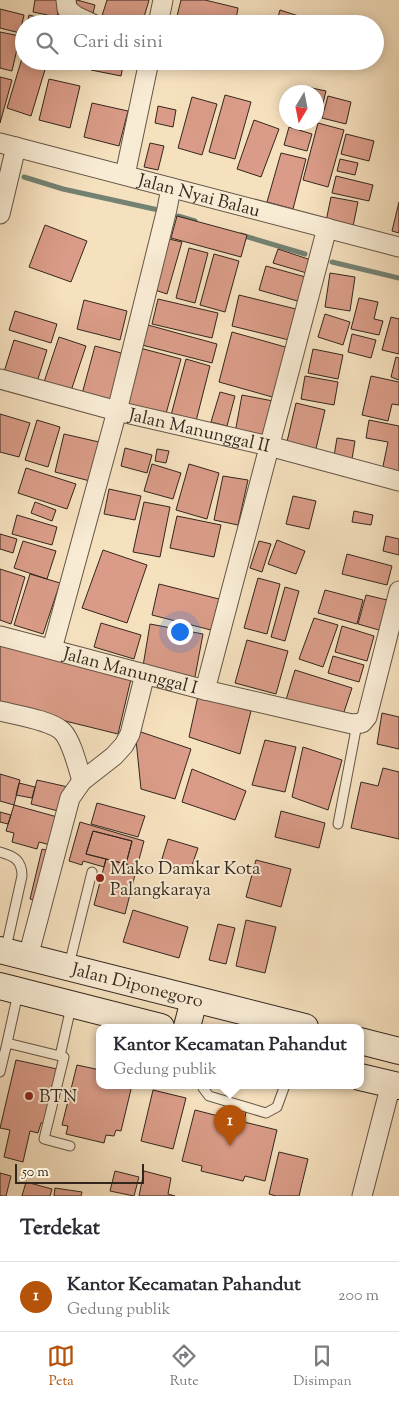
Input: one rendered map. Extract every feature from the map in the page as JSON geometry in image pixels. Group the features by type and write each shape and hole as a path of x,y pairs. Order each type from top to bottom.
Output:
{"main road":[{"name":"Jalan Diponegoro","path":"11,952 292,1024"},
{"name":"Jalan Diponegoro","path":"9,988 149,1024"},
{"path":"188,1024 194,1000"},
{"path":"364,1042 399,1050"},
{"path":"364,1077 395,1085"}],"street":[{"path":"66,0 68,9 75,15"},
{"path":"160,15 163,0"},
{"path":"125,175 147,70"},
{"path":"0,214 10,155"},
{"name":"Jalan Nyai Balau","path":"10,155 125,175 169,198 324,240 399,247"},
{"path":"52,649 116,411 169,198"},
{"path":"205,690 324,240"},
{"name":"Jalan Manunggal II","path":"0,378 116,411 269,446 399,481"},
{"path":"357,724 362,723 367,717 394,628 399,591"},
{"name":"Jalan Manunggal I","path":"0,636 205,690 357,724"},
{"path":"11,952 70,798 82,782 114,756 124,745 130,734 144,674"},
{"path":"0,711 47,723 61,730 71,748 82,782"},
{"path":"362,1196 395,1085"}],"lane":[{"path":"338,824 357,724"},
{"path":"0,852 16,859 22,867 11,952"},
{"path":"69,968 92,872"},
{"path":"0,1072 7,1043 9,988"},
{"path":"60,1056 72,1004"},
{"path":"7,1043 64,1057 44,1139 70,1146"},
{"path":"204,1089 209,1096 266,1113 277,1108 284,1089"}],"building":[{"path":"35,0 61,0 57,15 33,12"},
{"path":"77,0 95,5 92,15 73,11"},
{"path":"107,0 149,0 145,15 102,15"},
{"path":"181,0 205,0 238,8 237,15 177,15"},
{"path":"0,9 24,15 15,15 15,32 0,28"},
{"path":"280,10 296,15 279,15"},
{"path":"0,32 15,35 15,58 12,71 0,68"},
{"path":"18,70 45,70 31,116 7,108"},
{"path":"91,70 122,70 121,76"},
{"path":"0,77 12,80 0,123"},
{"path":"49,79 80,86 70,128 39,120"},
{"path":"225,95 251,102 235,159 209,152"},
{"path":"328,96 351,102 346,124 324,118"},
{"path":"192,97 217,104 202,155 178,148"},
{"path":"92,103 128,111 119,146 84,137"},
{"path":"158,106 176,110 173,127 155,123"},
{"path":"254,120 279,129 261,177 237,169"},
{"path":"324,125 344,130 328,187 303,180 316,130 324,130"},
{"path":"288,130 299,130 312,134 307,151 284,145"},
{"path":"346,134 374,141 369,161 341,154"},
{"path":"150,143 164,146 158,170 144,167"},
{"path":"281,153 306,159 293,209 267,202"},
{"path":"340,159 358,163 355,175 337,171"},
{"path":"336,176 373,185 369,201 332,193"},
{"path":"331,197 358,202 352,231 325,226"},
{"path":"399,202 399,233 392,231"},
{"path":"177,216 247,235 241,257 171,238"},
{"path":"45,225 87,241 71,282 29,267"},
{"path":"169,239 182,242 167,294 155,290"},
{"path":"189,248 208,253 195,303 176,298"},
{"path":"278,249 314,261 310,274 273,263"},
{"path":"214,254 239,261 225,312 200,305"},
{"path":"266,266 309,278 301,302 259,290"},
{"path":"330,273 355,277 350,311 325,307"},
{"path":"239,295 300,310 293,341 232,326"},
{"path":"359,298 378,302 374,319 383,321 379,335 351,329"},
{"path":"158,299 218,313 212,338 152,324"},
{"path":"84,300 127,311 120,340 77,329"},
{"path":"15,311 57,324 51,343 9,330"},
{"path":"325,314 350,322 343,345 318,337"},
{"path":"391,317 399,319 399,354 382,350"},
{"path":"148,325 217,344 212,363 142,345"},
{"path":"232,332 289,348 276,398 219,382"},
{"path":"352,334 376,340 371,358 348,352"},
{"path":"59,337 86,346 70,394 43,385"},
{"path":"14,340 47,350 37,382 4,372"},
{"path":"95,346 125,354 113,402 82,394"},
{"path":"140,348 181,359 164,421 123,411"},
{"path":"313,349 343,355 338,379 308,373"},
{"path":"396,357 399,358 399,380 391,377"},
{"path":"186,359 210,366 195,425 170,419"},
{"path":"305,376 338,382 334,405 301,399"},
{"path":"371,376 399,382 399,405 392,404 388,421 362,415"},
{"path":"220,392 235,396 227,426 211,422"},
{"path":"242,395 273,401 266,438 235,433"},
{"path":"296,403 325,410 315,453 286,446"},
{"path":"0,414 30,423 19,457 0,452"},
{"path":"37,420 60,427 48,467 25,460"},
{"path":"369,420 399,426 399,474 382,471 388,442 366,438"},
{"path":"64,434 99,442 90,481 55,472"},
{"path":"337,438 355,441 351,465 333,462"},
{"path":"125,448 152,455 147,473 121,466"},
{"path":"157,449 169,451 166,463 155,461"},
{"path":"152,464 181,473 173,499 144,491"},
{"path":"189,464 219,473 207,519 176,510"},
{"path":"26,468 76,484 67,509 18,493"},
{"path":"223,476 248,480 238,525 214,520"},
{"path":"109,489 141,496 135,520 104,514"},
{"path":"293,496 316,501 309,529 286,524"},
{"path":"35,502 56,510 52,521 31,513"},
{"path":"144,502 170,507 160,557 133,552"},
{"path":"354,511 373,515 371,525 352,522"},
{"path":"17,515 57,527 52,545 12,534"},
{"path":"177,516 221,525 214,557 170,548"},
{"path":"0,534 17,539 13,553 0,549"},
{"path":"386,536 399,539 399,555 383,551"},
{"path":"277,540 305,551 296,574 268,564"},
{"path":"23,541 56,551 47,579 14,568"},
{"path":"259,541 271,544 262,572 250,568"},
{"path":"103,550 147,565 127,623 82,608"},
{"path":"347,554 392,566 387,585 342,574"},
{"path":"0,569 25,577 11,624 0,620"},
{"path":"30,574 60,583 43,634 14,625"},
{"path":"258,578 280,584 267,634 244,628"},
{"path":"159,584 219,599 211,630 152,615"},
{"path":"285,587 299,591 285,641 271,637"},
{"path":"325,590 363,600 357,624 318,613"},
{"path":"366,595 387,600 379,630 358,624"},
{"path":"314,618 338,625 323,667 299,659"},
{"path":"101,623 141,635 134,659 94,647"},
{"path":"150,624 203,634 194,682 142,672"},
{"path":"342,626 374,636 367,661 335,652"},
{"path":"247,640 288,651 276,694 235,683"},
{"path":"0,644 131,679 118,734 0,705"},
{"path":"333,656 364,665 359,682 328,673"},
{"path":"295,670 352,688 342,718 286,700"},
{"path":"198,696 251,711 240,754 189,737"},
{"path":"382,713 399,717 399,749 377,744"},
{"path":"135,730 191,749 175,799 141,789"},
{"path":"265,740 296,747 285,792 252,785"},
{"path":"303,747 342,760 328,810 292,797"},
{"path":"383,768 399,772 399,839 351,828 361,782 378,786"},
{"path":"192,769 246,791 235,820 182,802"},
{"path":"0,774 20,780 14,805 0,801"},
{"path":"37,780 68,787 62,812 31,804"},
{"path":"19,783 35,787 32,798 16,795"},
{"path":"97,803 145,816 138,837 91,824"},
{"path":"14,805 61,818 54,846 39,842 37,849 12,842 14,833 6,831"},
{"path":"281,811 325,823 319,848 275,837"},
{"path":"0,812 11,815 8,824 0,822"},
{"path":"80,822 144,841 137,867 126,864 132,841 93,831 86,854 106,859 104,867 83,861 82,865 69,861"},
{"path":"93,831 132,841 126,864 86,854"},
{"path":"168,839 198,848 190,871 161,862"},
{"path":"42,849 52,852 39,901 30,899"},
{"path":"106,859 137,867 125,914 94,905"},
{"path":"256,860 291,869 281,907 246,897"},
{"path":"133,910 188,927 179,958 123,942"},
{"path":"246,920 276,927 265,973 236,966"},
{"path":"218,924 235,928 226,964 209,960"},
{"name":"BTN","path":"16,1060 57,1069 45,1122 41,1123 38,1133 30,1131 23,1162 4,1157 10,1130 0,1128"},
{"path":"77,1065 96,1069 96,1089 131,1089 121,1131 116,1130 114,1136 106,1135 104,1143 66,1134 68,1126 62,1125"},
{"path":"153,1090 186,1098 173,1149 141,1141"},
{"path":"228,1108 246,1112 244,1122 277,1130 265,1181 245,1176 243,1181 201,1171 202,1166 182,1161 195,1110 226,1118"},
{"path":"279,1152 308,1159 299,1196 276,1196 269,1194"},
{"path":"115,1171 139,1177 134,1196 110,1191"},
{"path":"144,1171 171,1178 168,1194 175,1196 139,1196"},
{"path":"0,1173 11,1176 6,1196 0,1196"},
{"path":"26,1182 52,1189 50,1196 22,1196"},
{"path":"55,1188 82,1192 81,1196 54,1196"}],"waterway":[{"path":"24,177 63,189 163,211"},
{"path":"178,216 195,221"},
{"path":"241,235 305,254"},
{"path":"332,262 399,278"}],"place":[{"name":"Mako Damkar Kota Palangkaraya","path":"100,878"},
{"name":"BTN","path":"29,1096"},
{"name":"Kantor Kecamatan Pahandut","path":"230,1146"}]}
